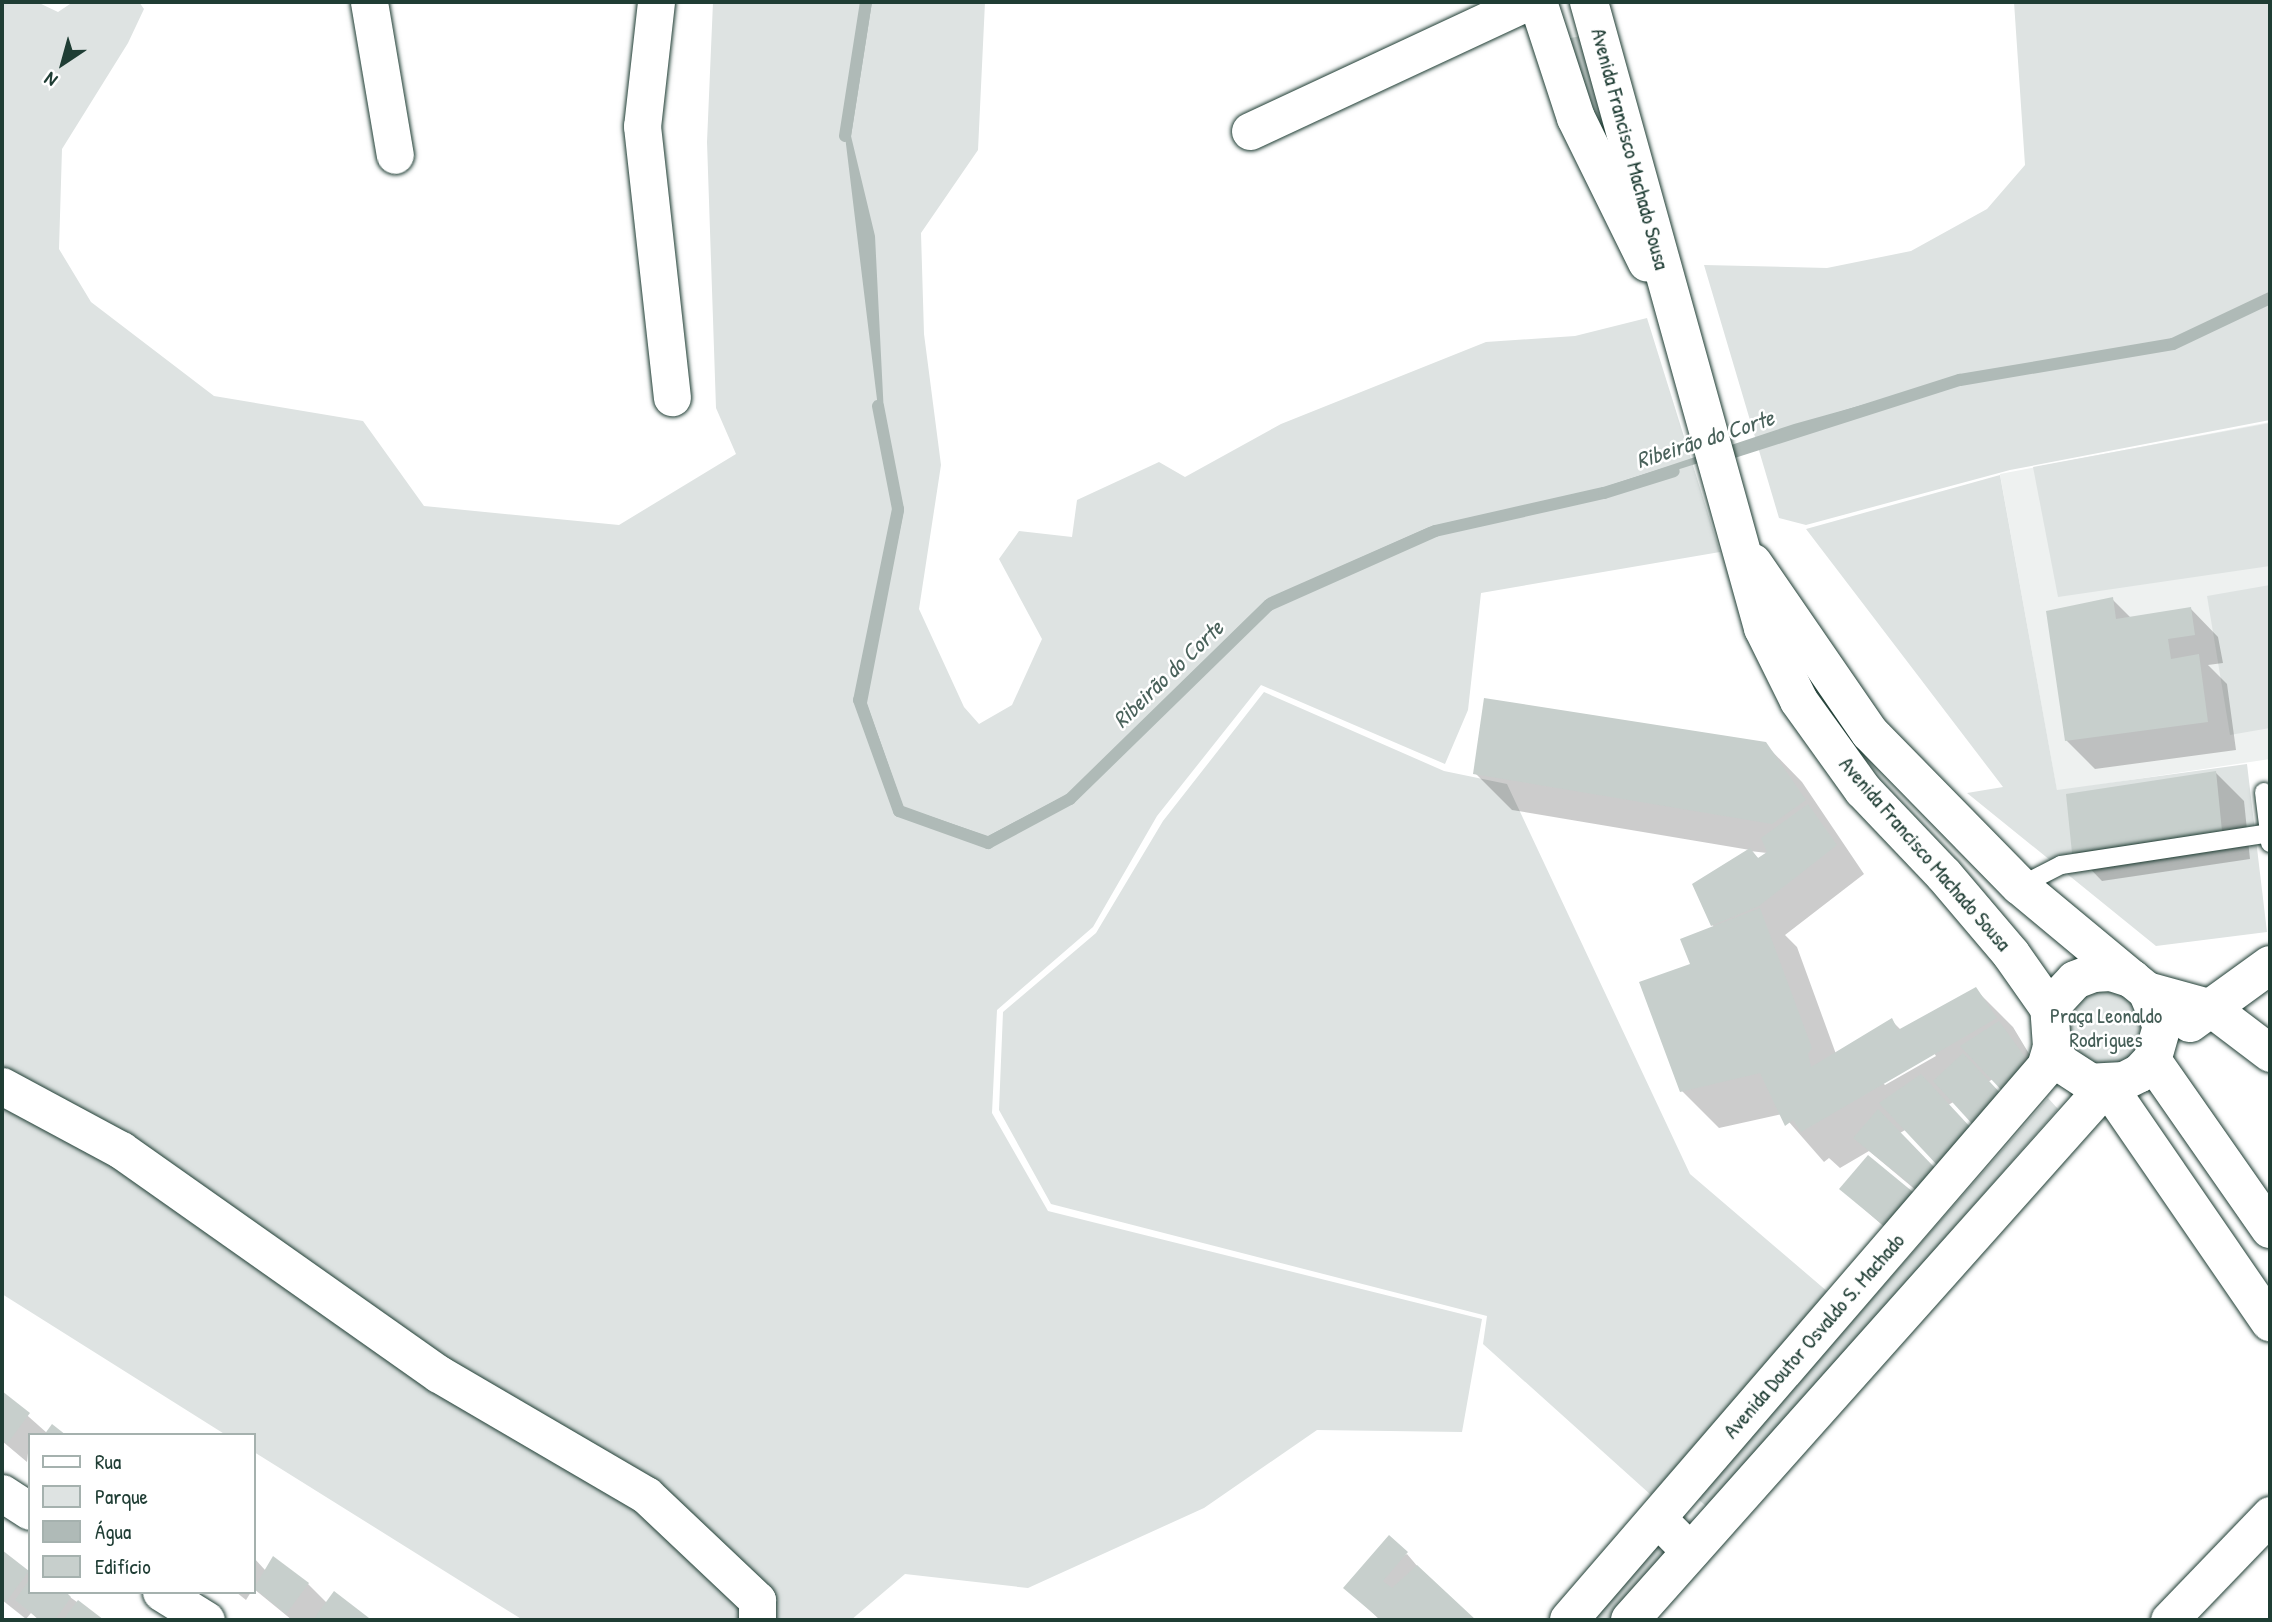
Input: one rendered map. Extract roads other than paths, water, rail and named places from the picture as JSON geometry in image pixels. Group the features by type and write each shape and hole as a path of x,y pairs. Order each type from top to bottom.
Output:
{"main road":[{"name":"Avenida Francisco Machado Sousa","path":"1538,2 1576,118 1634,241 1669,296"},
{"name":"Avenida Francisco Machado Sousa","path":"1589,2 1763,628 1800,701 1863,790 1944,875 2011,954 2049,1008"},
{"name":"Avenida Francisco Machado Sousa","path":"1739,545 1870,733 2020,886 2139,985"},
{"path":"1630,1620 2107,1085 2140,1073 2156,1052 2270,965"},
{"path":"2212,1009 2094,973 2075,980 2049,1008 2052,1047 2073,1074 2107,1085 2270,1322"},
{"path":"2139,985 2162,1026 2156,1052 2270,1229"},
{"name":"Avenida Doutor Osvaldo S. Machado","path":"1569,1620 2046,1067 2052,1047"}],"street":[{"path":"369,2 395,155"},
{"path":"656,2 642,126 671,397"},
{"path":"1250,131 1527,2"},
{"path":"2212,1009 2270,1053"},
{"path":"2,1086 121,1150 439,1374 646,1495 757,1600 757,1620"},
{"path":"2,1493 28,1510"},
{"path":"2169,1620 2270,1515"},
{"path":"1657,1518 1690,1552"},
{"path":"164,1594 206,1620"}],"lane":[{"path":"2020,886 2061,865 2270,838 2264,792"}],"water":[{"path":"866,2 872,2 851,136 875,236 884,415 904,511 867,703 903,807 988,836 1068,794 1268,598 1429,527 1602,488 1794,424 1959,378 2173,342 2270,298 2173,344 1960,380 1604,493 1435,531 1269,605 1070,799 988,843 899,811 859,700 898,509 879,416 845,136"}],"waterway":[{"name":"Ribeirão do Corte","path":"845,136 866,2"},
{"name":"Ribeirão do Corte","path":"1718,457 1960,380 2173,344 2270,298"},
{"name":"Ribeirão do Corte","path":"878,406 898,509 859,700 899,811 988,843 1070,799 1269,605 1435,531 1604,493 1674,471"}],"park label":[{"name":"Praça Leonaldo Rodrigues","path":"2106,1028"}]}
